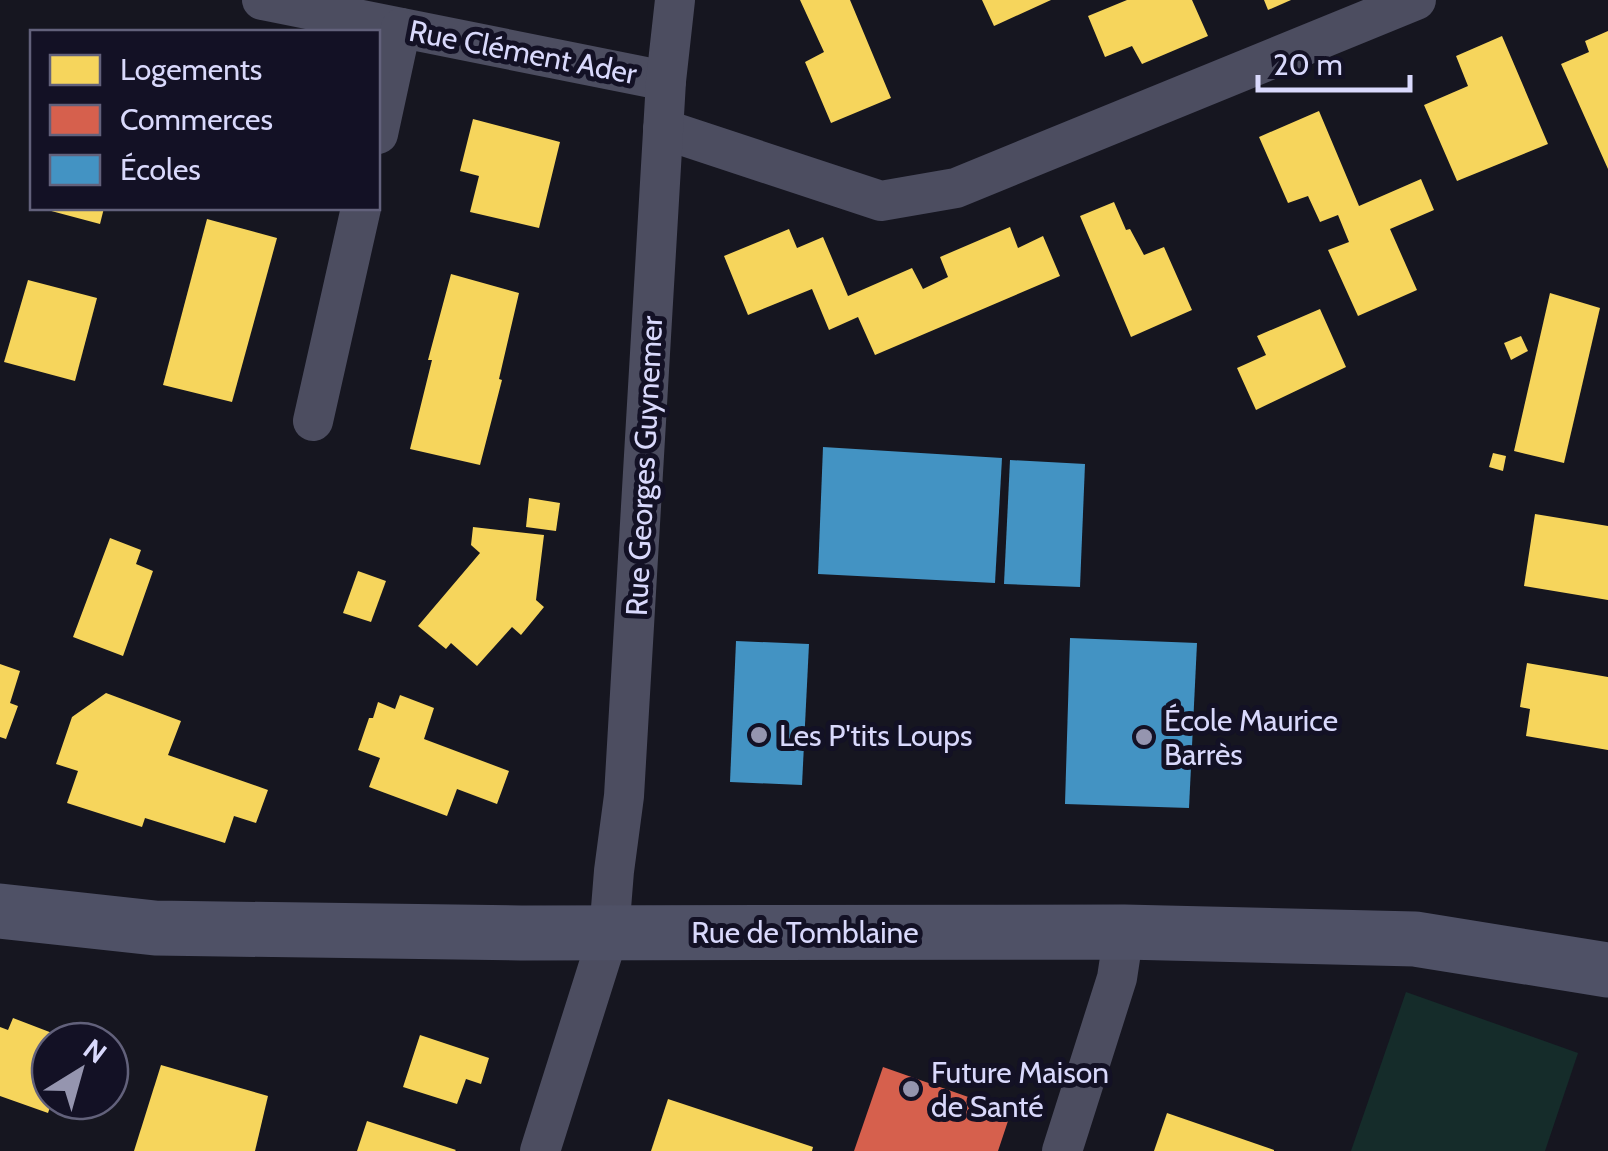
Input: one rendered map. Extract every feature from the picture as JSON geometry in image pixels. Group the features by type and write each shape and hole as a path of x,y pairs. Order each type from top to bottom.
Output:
{"main road":[{"name":"Rue de Tomblaine","path":"0,911 155,928 610,933 1124,932 1416,939 1608,970"}],"street":[{"name":"Rue Clément Ader","path":"262,0 666,81"},
{"name":"Rue Georges Guynemer","path":"540,1151 610,933 624,796 662,129 675,0"},
{"path":"662,129 882,201 956,188 1416,0"},
{"path":"380,125 401,28"},
{"path":"313,421 361,210"},
{"path":"1062,1151 1117,978 1124,932"}],"green space":[{"path":"1406,992 1578,1053 1545,1151 1351,1151"}],"building: Logements":[{"path":"800,0 850,0 891,98 831,123 805,62 824,52"},
{"path":"982,0 1051,0 994,26"},
{"path":"1127,0 1192,0 1208,36 1142,64 1132,46 1105,57 1088,16"},
{"path":"1264,0 1291,0 1268,10"},
{"path":"1608,31 1608,169 1561,64 1589,52 1585,41"},
{"path":"1502,36 1548,144 1457,181 1424,105 1468,86 1456,56"},
{"path":"1319,111 1359,206 1421,179 1434,210 1390,229 1417,290 1358,316 1328,250 1349,242 1338,215 1320,222 1308,196 1288,203 1259,137"},
{"path":"473,119 560,142 539,228 470,212 479,176 460,171"},
{"path":"1114,202 1126,230 1130,229 1144,255 1164,247 1192,310 1131,337 1080,216"},
{"path":"48,210 104,210 100,224"},
{"path":"207,219 277,238 232,402 163,385"},
{"path":"1010,227 1018,248 1043,236 1060,276 875,355 858,317 829,330 812,289 748,315 724,256 789,229 797,248 823,237 848,296 912,268 923,289 948,277 940,257"},
{"path":"451,274 519,293 480,465 410,449"},
{"path":"28,280 97,298 75,381 4,362"},
{"path":"1550,293 1600,308 1564,463 1514,451"},
{"path":"1320,309 1346,367 1256,410 1237,368 1266,355 1257,336"},
{"path":"1521,336 1528,351 1511,360 1504,343"},
{"path":"1493,453 1506,456 1503,471 1489,467"},
{"path":"529,498 560,503 556,531 526,527"},
{"path":"1535,514 1608,526 1608,600 1524,586"},
{"path":"473,527 544,535 536,600 544,607 521,635 512,627 477,666 451,643 446,649 418,626 480,553 471,545"},
{"path":"110,538 141,550 136,564 153,571 123,656 73,637"},
{"path":"358,571 386,581 371,622 343,613"},
{"path":"1527,663 1608,677 1608,750 1526,736 1530,709 1520,707"},
{"path":"0,664 20,671 10,703 18,706 6,739 0,737"},
{"path":"106,693 181,721 168,755 268,790 256,823 234,816 225,843 145,818 142,827 67,803 78,771 56,764 72,717"},
{"path":"400,695 434,708 424,739 509,771 497,804 457,789 447,816 369,787 380,758 358,750 378,702 395,709"},
{"path":"13,1018 30,1025 30,1107 0,1096 0,1027 8,1030"},
{"path":"420,1035 489,1058 481,1084 466,1079 457,1104 403,1087"},
{"path":"161,1065 268,1096 255,1151 134,1151"},
{"path":"668,1099 813,1147 812,1151 651,1151"},
{"path":"1167,1113 1274,1150 1274,1151 1154,1151"},
{"path":"367,1121 456,1150 357,1151"}],"building: Commerces":[{"name":"Future Maison de Santé","path":"883,1067 1011,1112 998,1151 854,1151"}],"building: Écoles":[{"path":"823,447 1002,458 995,583 818,574"},
{"path":"1010,460 1085,464 1080,587 1004,584"},
{"path":"1070,638 1197,643 1189,808 1065,804"},
{"path":"736,641 809,644 802,785 730,782"}],"place":[{"name":"Les P'tits Loups","path":"759,735"},
{"name":"École Maurice Barrès","path":"1144,737"},
{"name":"Future Maison de Santé","path":"911,1089"}]}
